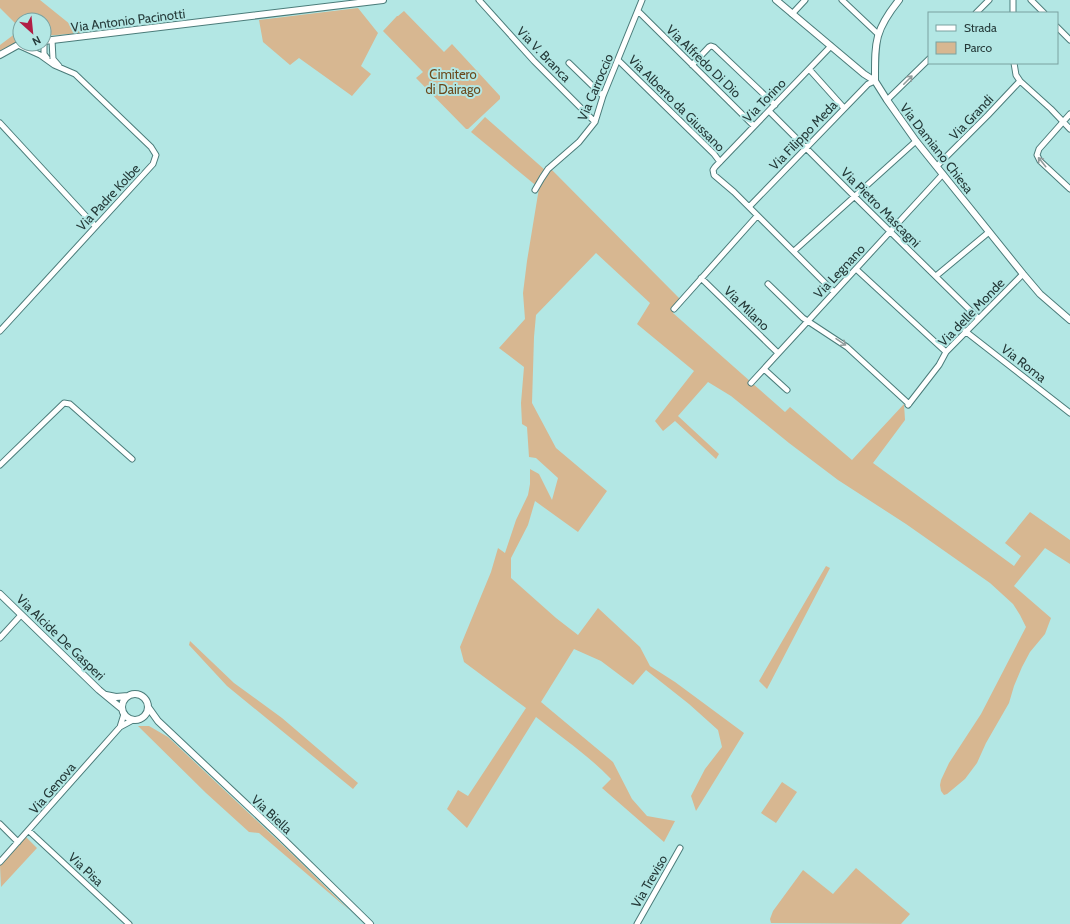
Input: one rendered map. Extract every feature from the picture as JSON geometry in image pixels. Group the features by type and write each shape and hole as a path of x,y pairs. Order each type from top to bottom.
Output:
{"street":[{"name":"Via Antonio Pacinotti","path":"52,40 382,0"},
{"name":"Via V. Branca","path":"478,0 534,61 595,122"},
{"name":"Via Carroccio","path":"535,190 548,169 579,142 595,122 603,96 642,0"},
{"name":"Via Damiano Chiesa","path":"776,0 864,74 875,81 916,141 1023,274 1040,294 1069,317"},
{"path":"792,14 805,0"},
{"path":"842,0 878,34"},
{"path":"875,81 874,56 878,34 886,17 899,0"},
{"path":"977,12 989,0"},
{"path":"1013,0 1013,12"},
{"path":"1031,0 1043,12"},
{"name":"Via Alfredo Di Dio","path":"638,11 754,126"},
{"path":"1058,28 1070,40"},
{"path":"52,40 53,60 59,66"},
{"name":"Via Torino","path":"749,207 714,175 713,170 831,46"},
{"path":"692,65 709,47 714,47 774,105"},
{"path":"0,55 12,49"},
{"name":"Via Padre Kolbe","path":"0,331 153,164 156,155 151,147 75,74 54,65 33,52"},
{"path":"44,52 48,61"},
{"name":"Via Alberto da Giussano","path":"618,60 714,154 720,162"},
{"path":"887,100 928,60"},
{"path":"569,63 603,96"},
{"path":"1014,64 1016,75 1020,81 1051,109 1070,129"},
{"path":"809,69 844,108"},
{"name":"Via Filippo Meda","path":"749,207 868,84 875,81"},
{"name":"Via Grandi","path":"937,166 978,126 1020,81"},
{"name":"Via Pietro Mascagni","path":"769,111 854,197 978,318"},
{"path":"1070,114 1039,149 1037,155 1040,161 1070,189"},
{"path":"0,123 96,226"},
{"path":"794,251 916,141"},
{"name":"Via Legnano","path":"751,383 943,174"},
{"path":"749,207 834,292"},
{"path":"674,309 758,216"},
{"path":"936,276 989,232"},
{"path":"856,269 946,352"},
{"name":"Via delle Monde","path":"808,320 847,347 909,404 946,352 965,331 1023,274"},
{"name":"Via Milano","path":"701,278 778,353"},
{"path":"768,284 803,318 808,320"},
{"name":"Via Roma","path":"965,331 1070,413"},
{"path":"764,369 787,390"},
{"path":"0,465 64,403 70,404 132,459"},
{"name":"Via Alcide De Gasperi","path":"0,594 123,712"},
{"path":"0,638 22,614"},
{"path":"143,718 146,715 148,707 146,700 140,695 136,694 128,696 123,702 123,712 126,717 133,720 143,718 158,721"},
{"name":"Via Alcide De Gasperi","path":"106,695 116,697 128,696"},
{"name":"Via Biella","path":"148,707 158,721 279,835 370,924"},
{"name":"Via Genova","path":"120,727 123,712"},
{"name":"Via Genova","path":"0,862 120,727 133,720"},
{"path":"0,824 18,842"},
{"name":"Via Pisa","path":"29,831 129,924"},
{"name":"Via Treviso","path":"637,924 680,848"}],"green space":[{"path":"0,0 40,0 81,33 52,35 52,12 12,12 12,20 0,8"},
{"path":"358,8 378,33 361,66 371,74 352,96 299,58 290,65 263,42 259,20"},
{"name":"Cimitero di Dairago","path":"404,11 444,52 452,44 500,96 500,99 468,129 466,129 416,78 423,72 383,31 397,16"},
{"path":"12,36 12,45 0,51 0,45"},
{"path":"485,117 545,170 551,169 680,299 676,302 673,313 785,412 790,407 852,460 904,404 905,420 873,463 1014,566 1021,556 1005,543 1030,512 1070,540 1070,564 1045,548 1014,586 1051,618 1045,634 1030,652 1022,667 1009,703 986,743 977,763 965,779 947,794 944,795 941,791 940,785 949,763 981,714 1026,627 1013,604 990,583 906,524 838,480 731,396 708,382 678,416 719,454 716,459 675,421 663,431 655,421 694,371 637,324 650,303 596,253 536,315 532,403 556,448 607,491 578,532 535,501 528,525 511,558 511,578 556,618 578,635 598,608 640,647 650,666 675,682 744,733 696,811 691,796 705,769 722,747 718,730 689,704 646,670 633,685 601,661 574,649 541,702 613,762 632,799 647,816 675,821 664,842 602,788 611,779 602,770 584,754 536,717 467,828 447,809 458,790 468,796 526,708 464,662 460,647 491,572 498,548 505,553 516,520 528,495 530,469 539,474 552,500 558,478 536,458 529,457 527,427 522,424 521,403 524,367 499,348 525,319 523,293 539,188 471,132"},
{"path":"826,566 830,568 767,689 759,681"},
{"path":"190,641 234,683 282,718 358,783 353,789 227,686 189,645"},
{"path":"138,726 149,726 168,737 349,910 259,833 249,832 206,793"},
{"path":"782,782 797,792 776,823 761,813"},
{"path":"26,837 37,848 1,887 0,865"},
{"path":"856,868 910,914 901,924 771,923 770,919 773,911 803,870 833,894"}]}
